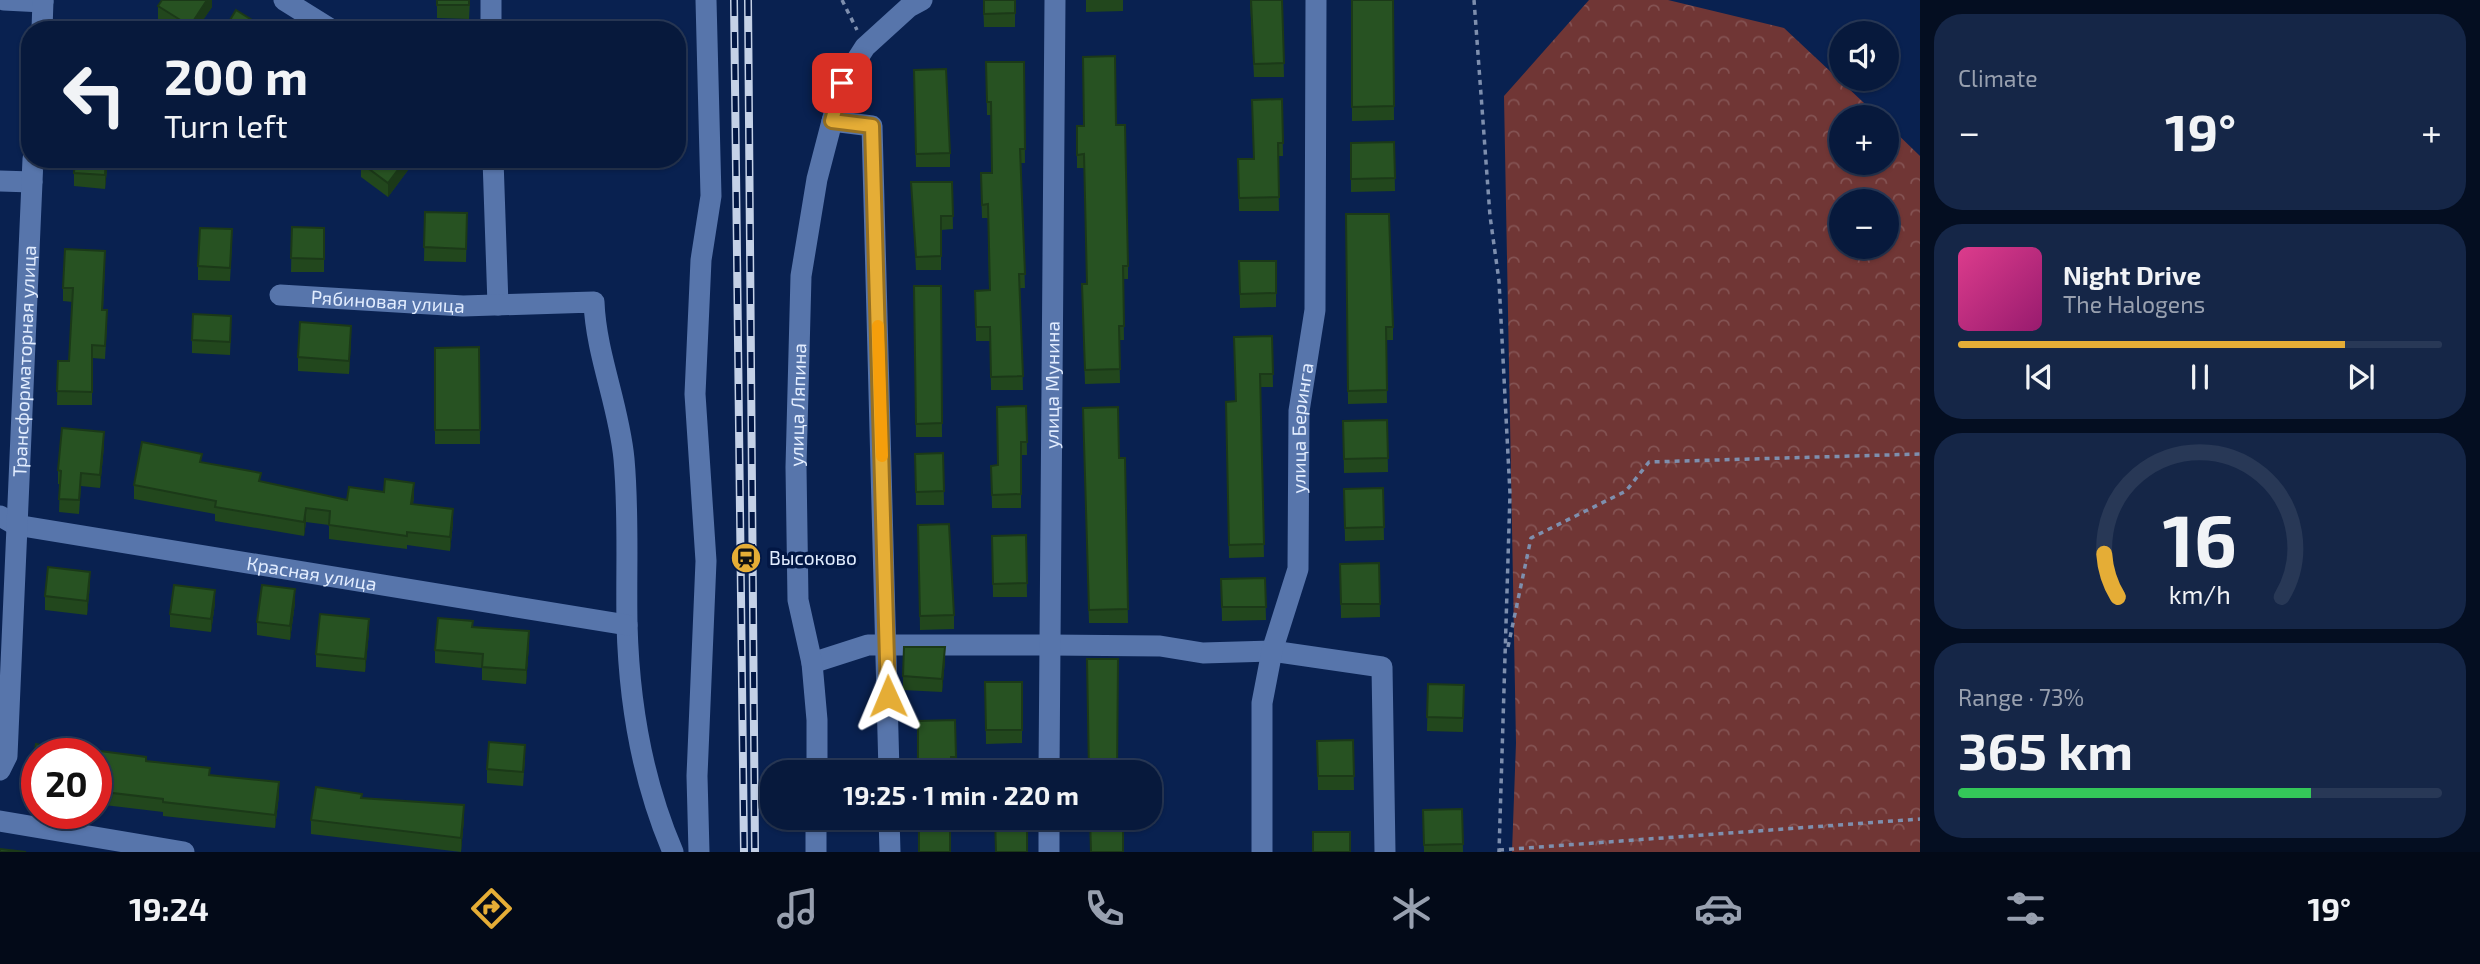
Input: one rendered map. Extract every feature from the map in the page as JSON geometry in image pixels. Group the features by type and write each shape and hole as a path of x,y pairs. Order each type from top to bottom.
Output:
{"street":[{"path":"4,0 43,1 42,21"},
{"path":"284,0 318,21"},
{"path":"491,0 491,21"},
{"path":"699,852 697,776 706,561 695,394 701,260 711,196 706,0"},
{"name":"улица Ляпина","path":"817,760 817,720 811,663 798,600 796,467 801,276 817,179 842,83 865,47 909,7 922,0"},
{"name":"улица Мунина","path":"1049,760 1055,0"},
{"name":"улица Беринга","path":"1262,852 1262,703 1272,651 1298,569 1299,411 1315,310 1316,0"},
{"path":"832,121 872,126 889,760"},
{"name":"Трансформаторная улица","path":"0,770 7,756 8,520 33,168"},
{"path":"493,168 498,305"},
{"path":"0,181 32,183"},
{"name":"Рябиновая улица","path":"280,295 463,306 594,302 595,331 624,456 629,533 627,625"},
{"name":"Красная улица","path":"8,520 627,625"},
{"path":"627,625 635,725 654,808 673,852"},
{"path":"811,663 868,645 1050,645 1160,646 1203,653 1272,651 1382,667 1385,852"},
{"path":"0,821 184,852"},
{"path":"816,830 816,852"},
{"path":"889,830 890,852"},
{"path":"1049,830 1049,852"}],"path":[{"path":"842,0 865,47"},
{"path":"1474,0 1499,281 1510,494 1499,851 1920,819"},
{"path":"1506,656 1531,538 1626,491 1649,463 1920,454"}],"green space":[{"path":"1589,0 1668,0 1784,28 1829,70 1829,91 1851,91 1866,105 1829,105 1829,175 1899,175 1899,136 1920,156 1920,852 1512,852 1516,743 1504,96"}],"building":[{"path":"162,0 207,0 193,21 182,21 158,6"},
{"path":"437,0 469,0 469,5 437,5"},
{"path":"984,0 1015,0 1015,13 984,14"},
{"path":"1251,0 1282,0 1284,63 1254,64"},
{"path":"1352,0 1393,0 1394,106 1352,107"},
{"path":"236,10 254,21 229,21"},
{"path":"1115,56 1116,125 1125,125 1128,266 1123,266 1124,326 1119,326 1120,369 1085,370 1082,284 1087,284 1084,154 1077,155 1077,126 1084,126 1083,57"},
{"path":"986,62 1024,62 1025,149 1020,149 1025,274 1019,274 1023,376 991,377 990,327 976,327 975,291 990,290 988,204 982,205 981,173 992,173 991,102 987,102"},
{"path":"946,69 950,153 916,154 914,70"},
{"path":"1282,99 1283,143 1278,143 1279,197 1239,198 1238,159 1254,159 1252,100"},
{"path":"1394,142 1395,178 1351,179 1351,143"},
{"path":"74,168 105,168 105,175 74,173"},
{"path":"368,168 399,168 388,183"},
{"path":"911,182 952,182 953,216 941,216 941,256 916,257"},
{"path":"425,212 467,213 466,249 424,247"},
{"path":"1346,214 1389,214 1393,327 1386,327 1387,390 1348,391"},
{"path":"292,227 324,228 324,259 291,258"},
{"path":"200,228 232,229 230,268 198,266"},
{"path":"65,249 105,251 102,310 107,310 105,346 92,345 92,392 57,391 58,361 69,361 73,288 63,288"},
{"path":"1239,261 1276,261 1276,293 1240,294"},
{"path":"914,286 941,286 942,423 916,424"},
{"path":"193,314 231,316 230,342 192,340"},
{"path":"300,322 351,326 349,361 298,357"},
{"path":"1272,336 1273,374 1260,374 1264,544 1229,545 1226,402 1236,401 1234,337"},
{"path":"479,347 480,430 435,430 435,348"},
{"path":"1026,406 1027,442 1021,442 1021,494 992,495 991,466 998,465 997,407"},
{"path":"1118,407 1119,458 1125,458 1128,609 1089,610 1083,408"},
{"path":"1387,420 1388,458 1344,459 1343,421"},
{"path":"62,428 104,432 100,475 81,473 79,500 59,499 61,471 58,470"},
{"path":"142,442 202,454 200,462 261,473 259,481 347,500 349,487 384,492 385,479 414,483 411,504 453,509 450,537 407,532 407,536 329,525 330,511 306,508 304,522 215,507 216,501 134,485"},
{"path":"943,453 944,491 916,492 915,454"},
{"path":"1383,488 1384,527 1345,528 1344,489"},
{"path":"949,524 954,615 920,616 918,525"},
{"path":"1026,535 1027,583 993,584 992,536"},
{"path":"1379,563 1380,604 1341,604 1340,564"},
{"path":"48,567 90,572 87,601 45,596"},
{"path":"1265,578 1266,607 1222,607 1221,579"},
{"path":"174,585 215,590 211,619 170,614"},
{"path":"262,585 295,589 290,626 257,622"},
{"path":"320,614 369,619 365,659 316,654"},
{"path":"438,618 473,621 472,627 529,631 526,670 482,667 483,654 435,650"},
{"path":"904,647 945,647 942,679 903,676"},
{"path":"1087,659 1118,659 1117,760 1089,760"},
{"path":"985,682 1022,682 1022,730 986,730"},
{"path":"1428,684 1464,685 1463,718 1427,717"},
{"path":"955,720 956,757 951,757 951,760 918,760 918,721"},
{"path":"1353,740 1354,776 1318,776 1317,741"},
{"path":"489,742 525,745 523,772 487,769"},
{"path":"112,753 146,757 146,761 210,768 209,775 279,782 275,815 163,802 163,799 112,793"},
{"path":"316,787 362,794 361,798 464,805 461,838 311,820"},
{"path":"1462,809 1463,844 1424,845 1423,810"},
{"path":"919,830 950,830 950,852 919,852"},
{"path":"995,830 1027,830 1027,852 996,852"},
{"path":"1090,830 1123,830 1123,852 1091,852"},
{"path":"1313,832 1350,832 1350,852 1313,852"},
{"path":"0,849 26,852 0,852"}],"railway":[{"path":"734,0 744,852"},
{"path":"748,0 755,852"}],"slow traffic":[{"path":"878,326 882,456"}],"place":[{"name":"Высоково","path":"746,558"}],"route":[{"path":"842,83 832,121 872,126 888,696"}]}
